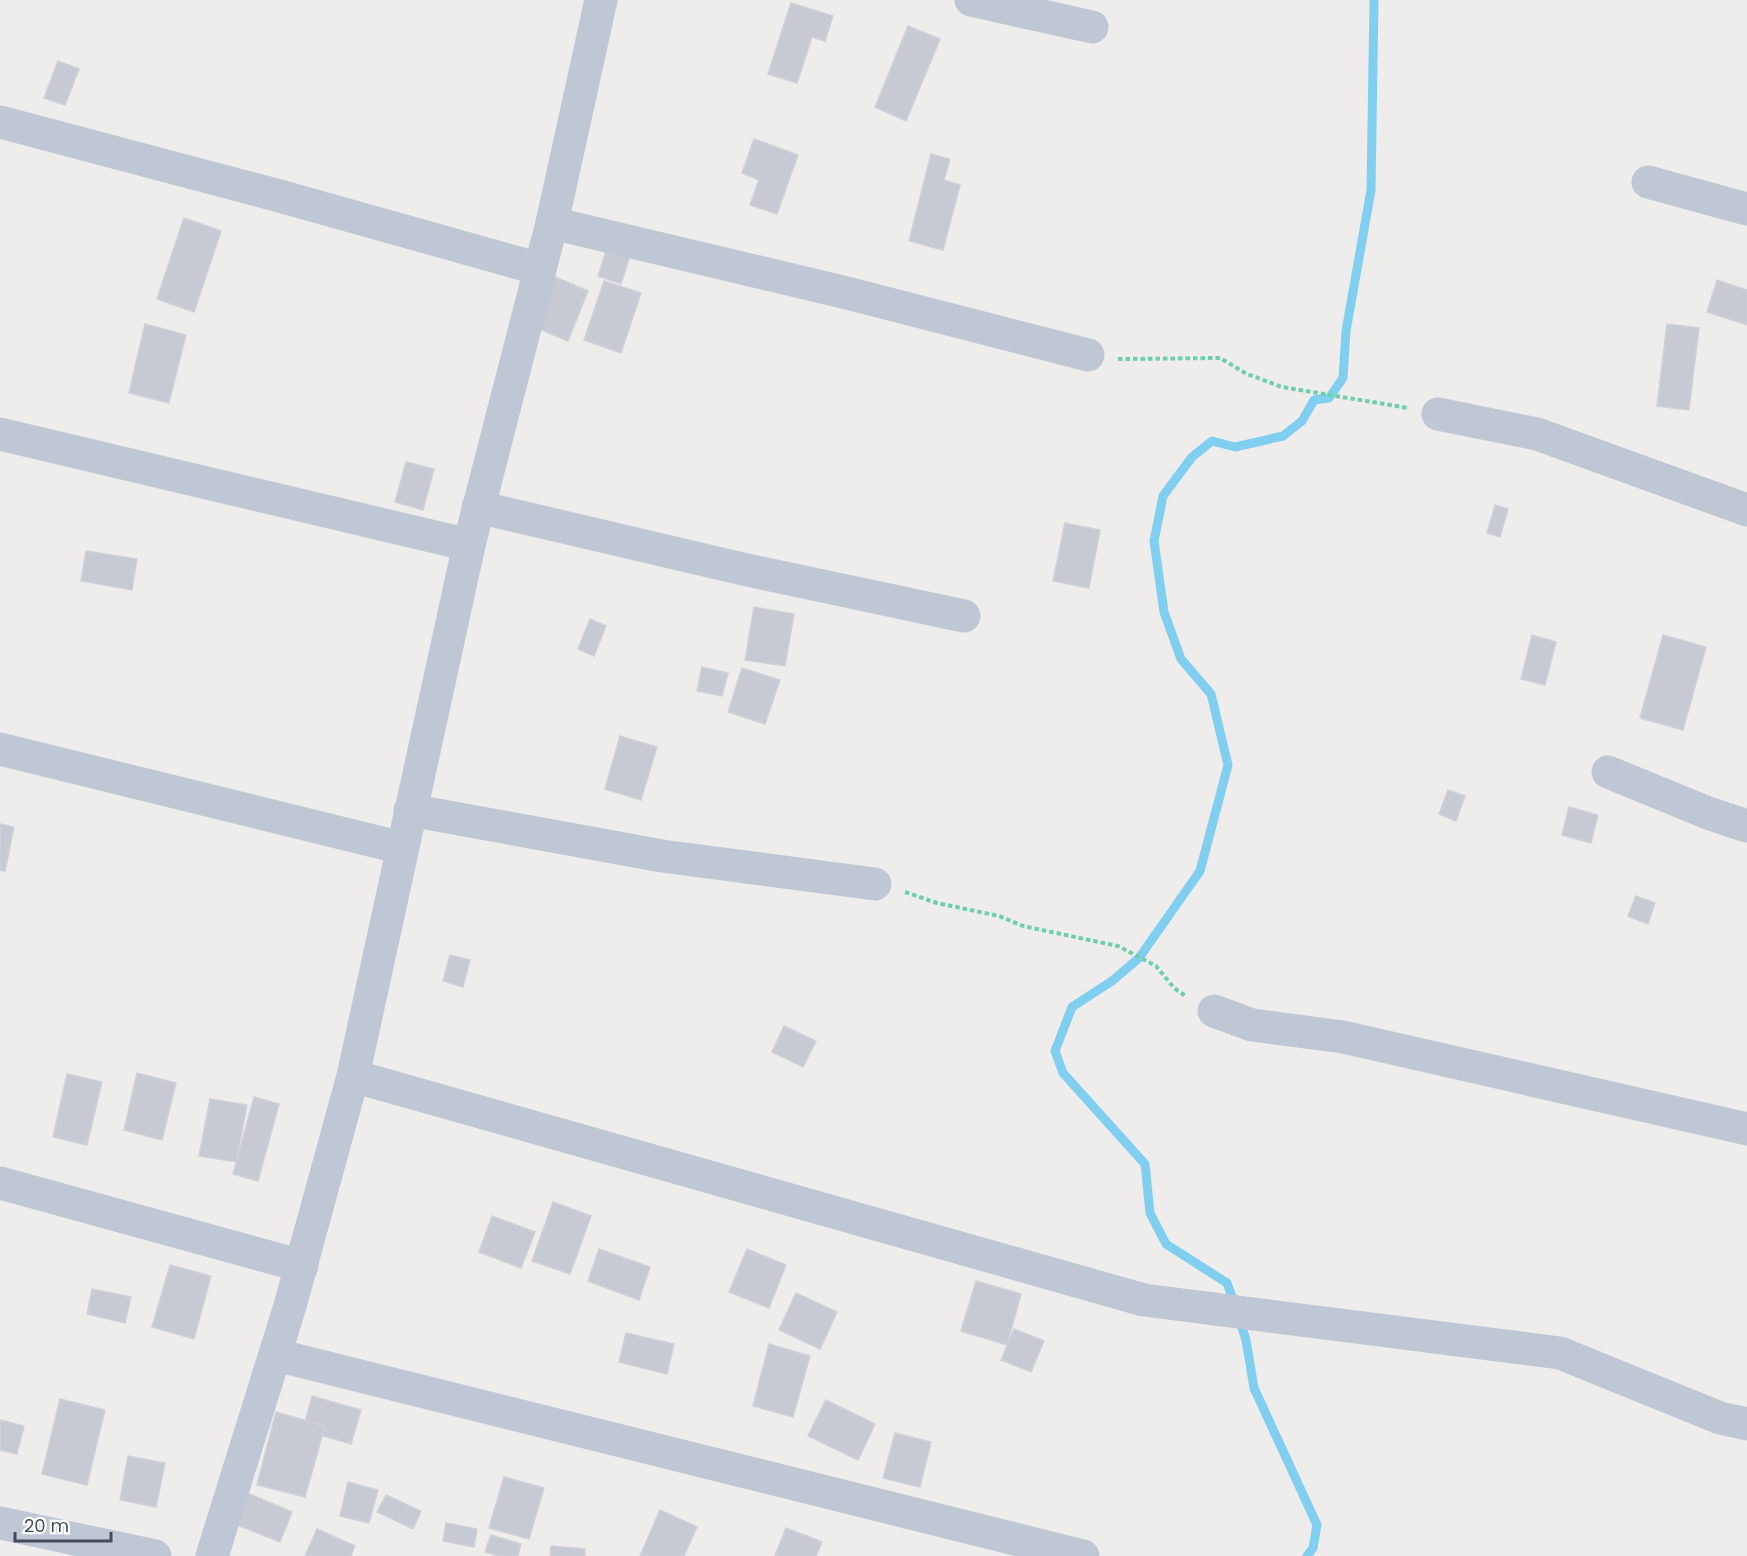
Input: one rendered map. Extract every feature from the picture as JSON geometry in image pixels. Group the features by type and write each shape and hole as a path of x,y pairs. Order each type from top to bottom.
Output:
{"street":[{"path":"212,1556 276,1355 353,1076 469,545 552,223 601,0"},
{"path":"971,0 1092,27"},
{"path":"0,122 276,195 540,269"},
{"path":"1648,182 1747,209"},
{"path":"552,223 847,293 1088,355"},
{"path":"1438,414 1537,434 1747,510"},
{"path":"0,434 469,545"},
{"path":"478,507 747,570 964,616"},
{"path":"0,749 402,848"},
{"path":"1608,772 1708,813 1747,826"},
{"path":"410,810 662,856 875,884"},
{"path":"1214,1011 1252,1025 1343,1037 1747,1130"},
{"path":"353,1076 1144,1300 1560,1353 1720,1418 1747,1424"},
{"path":"0,1183 302,1266"},
{"path":"276,1355 1083,1556"},
{"path":"0,1523 155,1556"}],"path":[{"path":"1088,355 1144,361 1220,358 1247,374 1282,387 1361,398 1438,414"},
{"path":"875,884 937,903 999,916 1023,926 1118,946 1156,966 1174,988 1214,1011"}],"building":[{"path":"791,3 833,16 825,41 812,37 797,83 768,74"},
{"path":"908,26 940,39 906,121 875,107"},
{"path":"58,61 79,69 65,105 44,98"},
{"path":"754,139 798,155 777,214 750,205 759,180 742,173"},
{"path":"931,154 950,159 944,180 960,185 943,250 909,241"},
{"path":"184,218 221,231 194,312 157,299"},
{"path":"609,242 632,250 621,284 598,276"},
{"path":"548,274 588,291 568,341 527,324"},
{"path":"1717,280 1747,290 1747,325 1707,312"},
{"path":"604,281 641,293 621,353 584,340"},
{"path":"145,324 186,335 169,403 129,393"},
{"path":"1667,324 1699,328 1689,410 1657,406"},
{"path":"406,462 434,469 423,510 395,502"},
{"path":"1495,505 1508,509 1500,537 1487,533"},
{"path":"1065,523 1100,530 1089,588 1053,581"},
{"path":"86,551 137,559 132,590 81,581"},
{"path":"754,607 794,614 785,666 745,660"},
{"path":"590,619 606,626 594,656 578,649"},
{"path":"1532,635 1556,642 1545,685 1521,679"},
{"path":"1663,635 1706,647 1683,730 1640,718"},
{"path":"702,667 728,673 722,696 697,691"},
{"path":"742,668 780,680 765,724 728,712"},
{"path":"620,736 657,747 641,800 605,789"},
{"path":"1448,790 1465,796 1456,821 1439,814"},
{"path":"1569,807 1598,815 1591,843 1562,835"},
{"path":"0,824 14,827 5,871 0,870"},
{"path":"1636,896 1655,903 1648,924 1628,916"},
{"path":"450,955 470,960 463,987 443,981"},
{"path":"784,1026 816,1041 803,1067 772,1052"},
{"path":"137,1073 176,1083 162,1140 124,1130"},
{"path":"67,1074 102,1082 87,1145 53,1137"},
{"path":"254,1097 279,1104 258,1181 233,1174"},
{"path":"210,1099 247,1105 236,1162 199,1156"},
{"path":"553,1202 591,1216 570,1274 532,1261"},
{"path":"492,1216 535,1232 521,1268 479,1252"},
{"path":"599,1249 650,1267 639,1300 588,1281"},
{"path":"747,1249 786,1265 769,1308 729,1292"},
{"path":"170,1265 211,1276 194,1339 152,1327"},
{"path":"976,1281 1021,1294 1007,1345 961,1331"},
{"path":"92,1289 131,1297 125,1323 87,1314"},
{"path":"796,1293 837,1312 820,1349 779,1330"},
{"path":"1014,1329 1044,1341 1031,1372 1001,1360"},
{"path":"626,1333 674,1344 667,1374 619,1362"},
{"path":"769,1344 810,1356 793,1417 753,1406"},
{"path":"312,1396 361,1410 351,1444 303,1430"},
{"path":"60,1399 105,1410 87,1485 42,1474"},
{"path":"826,1400 875,1424 858,1460 808,1436"},
{"path":"276,1412 325,1426 305,1497 257,1485"},
{"path":"0,1420 24,1426 17,1454 0,1450"},
{"path":"895,1433 931,1442 920,1487 883,1478"},
{"path":"128,1456 165,1463 156,1507 120,1500"},
{"path":"504,1477 544,1488 529,1539 489,1528"},
{"path":"348,1482 378,1490 369,1523 340,1516"},
{"path":"240,1490 292,1512 280,1542 227,1521"},
{"path":"386,1495 421,1511 413,1529 377,1512"},
{"path":"660,1510 697,1527 684,1556 640,1556"},
{"path":"446,1523 477,1529 474,1547 443,1541"},
{"path":"786,1528 822,1542 816,1556 775,1556"},
{"path":"317,1529 355,1546 351,1556 305,1556"},
{"path":"491,1535 521,1544 518,1556 499,1556 485,1552"},
{"path":"551,1546 585,1549 585,1556 550,1556"}],"waterway":[{"path":"1235,1305 1227,1283 1166,1244 1150,1213 1145,1164 1063,1073 1055,1051 1072,1007 1112,981 1139,958 1200,871 1228,765 1211,694 1181,659 1164,612 1154,541 1163,496 1192,457 1212,441 1235,447 1283,436 1302,421 1314,400 1329,398 1343,378 1346,331 1371,190 1374,0"},
{"path":"1239,1319 1246,1340 1254,1388 1317,1525 1313,1548 1307,1556"}]}
